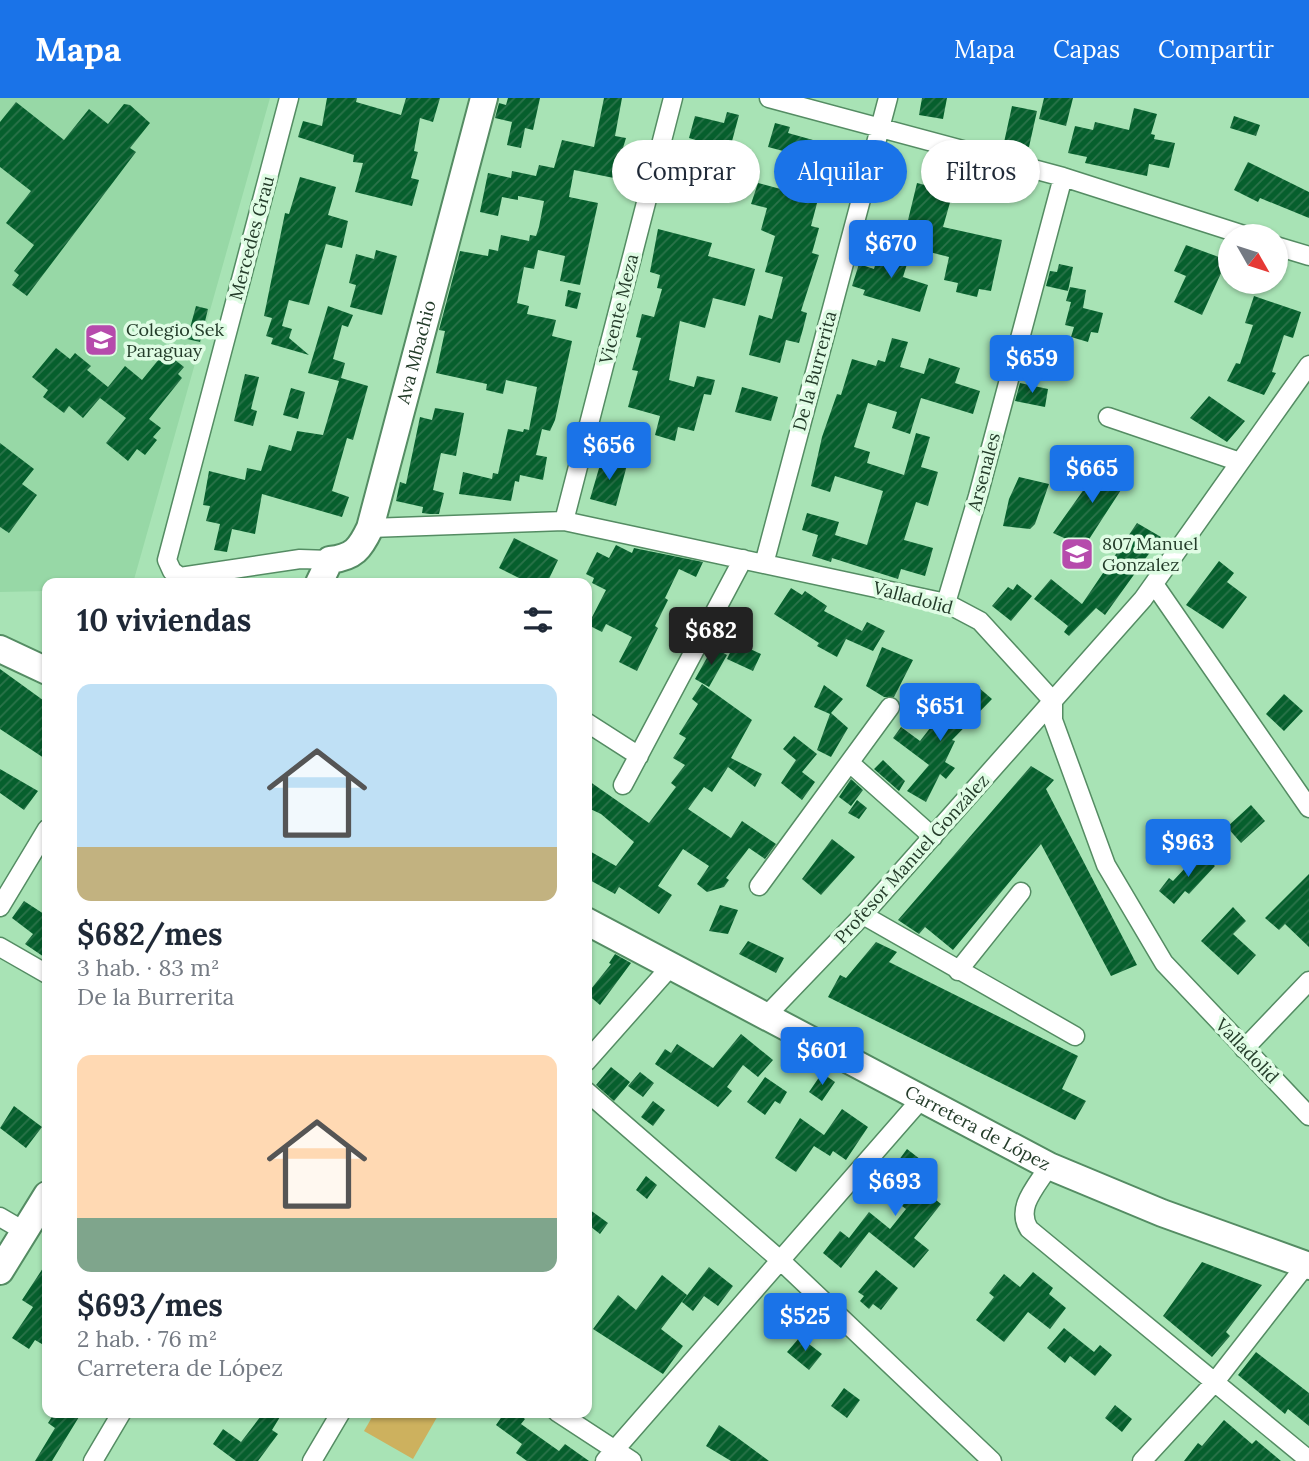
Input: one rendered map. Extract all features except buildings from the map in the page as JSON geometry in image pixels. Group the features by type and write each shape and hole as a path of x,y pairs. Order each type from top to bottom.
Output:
{"main road":[{"name":"Ava Mbachio","path":"324,571 360,549 370,528 484,98"},
{"path":"0,649 42,669"},
{"name":"Carretera de López","path":"592,924 1049,1166 1163,1213 1307,1266"},
{"path":"0,1271 42,1203"}],"street":[{"name":"Mercedes Grau","path":"289,98 167,560 172,571 180,576 300,559 324,571"},
{"name":"Vicente Meza","path":"564,521 673,98"},
{"path":"769,98 1063,177 1218,227"},
{"name":"De la Burrerita","path":"764,564 888,98"},
{"name":"Arsenales","path":"946,603 978,496 1063,177"},
{"path":"1288,250 1309,256"},
{"name":"Profesor Manuel González","path":"766,1016 863,915 1154,584 1309,365"},
{"path":"1108,417 1240,462"},
{"name":"Valladolid","path":"370,528 564,521 946,603 980,621 1053,701 1053,720 1105,865 1164,963 1309,1116"},
{"path":"623,785 743,559"},
{"path":"1154,584 1309,808"},
{"path":"759,886 851,764 890,707"},
{"path":"592,726 639,756"},
{"path":"851,764 933,837"},
{"path":"0,907 42,837"},
{"path":"958,971 1021,892"},
{"path":"863,915 1075,1037"},
{"path":"0,947 42,971"},
{"path":"592,1055 672,965"},
{"path":"1244,1049 1309,981"},
{"path":"592,1096 779,1259 992,1461"},
{"path":"609,1455 923,1097"},
{"path":"1049,1166 1023,1209 1023,1219 1028,1229 1309,1460"},
{"path":"0,1217 24,1231"},
{"path":"1142,1461 1214,1383 1307,1266"},
{"path":"93,1461 118,1418"},
{"path":"314,1460 338,1418"},
{"path":"564,1418 609,1455 632,1461"}],"shaded area":[{"name":"Colegio Sek Paraguay","path":"0,98 270,98 134,578 42,578 42,591 0,592"},
{"path":"372,1418 437,1418 413,1459 364,1431"}],"place":[{"name":"Colegio Sek Paraguay","path":"101,340"},
{"name":"807 Manuel Gonzalez","path":"1077,554"}]}
